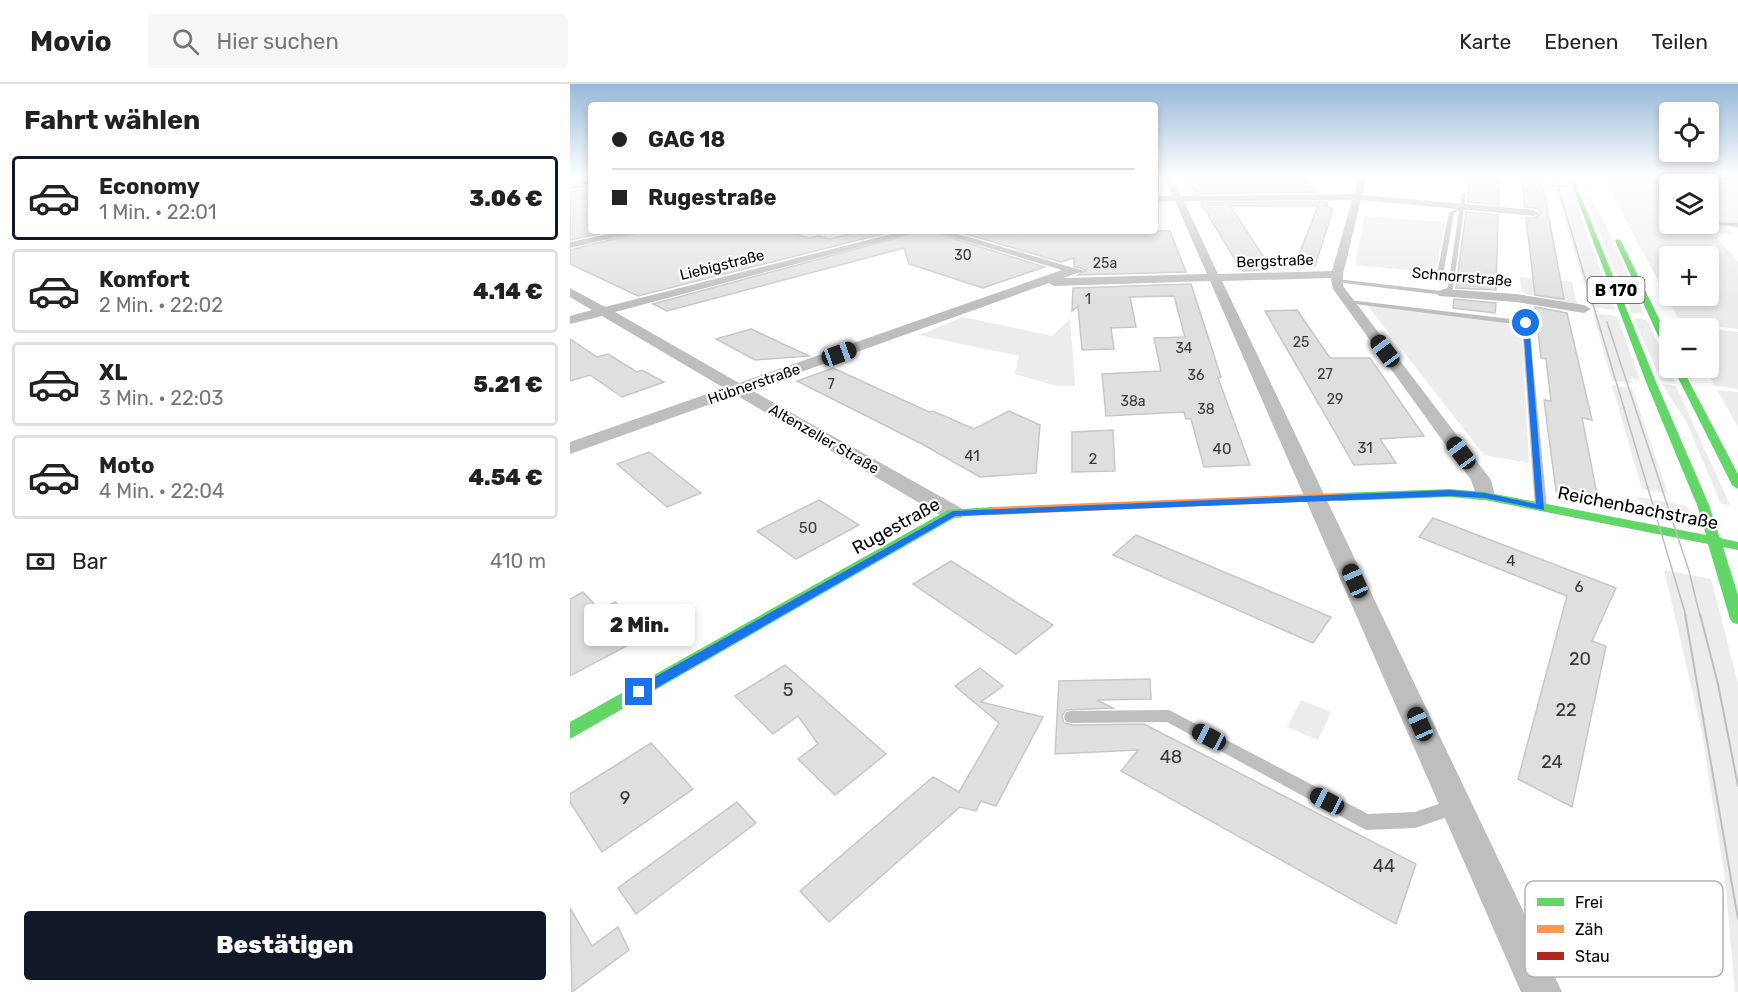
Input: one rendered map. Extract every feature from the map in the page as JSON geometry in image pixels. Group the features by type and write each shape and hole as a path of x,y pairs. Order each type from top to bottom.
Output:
{"main road":[{"name":"B 170","path":"1588,219 1651,382 1694,481 1738,619"},
{"name":"B 170","path":"1610,224 1659,328"},
{"path":"1682,378 1738,485"},
{"name":"Reichenbachstraße","path":"1317,499 1450,493 1485,496 1738,546"},
{"name":"Rugestraße","path":"570,730 953,513 1317,499"}],"street":[{"path":"1187,219 1525,955"},
{"path":"1352,219 1337,281 1349,302 1481,480 1485,496"},
{"path":"570,245 623,234"},
{"name":"Liebigstraße","path":"570,320 903,234"},
{"path":"948,234 1114,281"},
{"name":"Hübnerstraße","path":"570,448 740,390 1074,270"},
{"name":"Bergstraße","path":"1214,278 1337,281"},
{"name":"Hübnerstraße","path":"1040,282 1214,278"},
{"name":"Altenzeller Straße","path":"570,292 953,513"},
{"name":"Schnorrstraße","path":"1443,293 1516,298 1584,309"},
{"path":"1535,977 1542,992"}],"lane":[{"path":"1425,278 1432,277 1441,270 1451,219"},
{"path":"1443,293 1451,288 1461,219"},
{"path":"1720,223 1738,225"},
{"name":"Schnorrstraße","path":"1337,281 1443,293"},
{"path":"1349,302 1526,323 1541,508"},
{"path":"1072,717 1169,716 1366,822 1415,820 1457,806"}],"shaded area":[{"path":"1363,219 1446,222 1435,273 1355,265"},
{"path":"1565,219 1582,219 1615,310 1591,307"},
{"path":"1594,219 1603,219 1605,223 1644,314 1632,313"},
{"path":"1626,219 1659,219 1659,234 1714,234 1738,262 1738,329 1719,327 1719,318 1678,318 1672,306 1719,306 1719,246 1659,246 1659,282"},
{"path":"1719,219 1738,219 1738,225 1725,224 1734,234 1719,233"},
{"path":"1520,277 1572,282 1577,304 1526,294 1521,290"},
{"path":"1367,305 1497,321 1514,326 1522,332 1529,463 1484,455"},
{"path":"1593,313 1617,316 1640,380 1631,378 1632,383 1612,381"},
{"path":"963,317 1052,336 1070,319 1075,386 1056,386 1015,374 1019,356 919,335"},
{"path":"1634,318 1647,320 1659,347 1659,376"},
{"path":"1719,329 1738,332 1738,389 1715,386 1711,378 1719,378"},
{"path":"1660,378 1673,378 1675,382 1661,381"},
{"path":"1662,384 1676,386 1730,505 1721,504 1686,421"},
{"path":"1612,385 1632,388 1668,494 1642,489"},
{"path":"1717,390 1738,392 1738,427"},
{"path":"1639,497 1687,506 1691,517 1640,507"},
{"path":"1664,570 1711,579 1738,683 1738,992 1735,992 1725,879 1701,728"},
{"path":"1301,700 1331,712 1318,740 1287,727"}],"building":[{"path":"570,219 588,219 588,234 598,234 570,240"},
{"path":"1211,219 1239,219 1267,262 1262,261 1268,270 1242,271"},
{"path":"1313,219 1330,219 1315,266 1295,264"},
{"path":"1465,219 1498,219 1496,290 1456,288"},
{"path":"1526,219 1549,219 1564,299 1535,295"},
{"path":"1158,231 1170,231 1186,272 1078,275 1086,270 1074,266 1074,258 1061,262 966,234 1158,234"},
{"path":"633,234 795,234 808,238 819,236 830,239 849,234 882,234 638,296 570,264 570,250"},
{"path":"911,234 940,234 1044,267 983,288 909,264 904,248 667,311 653,304"},
{"path":"1191,284 1221,377 1218,378 1250,465 1204,467 1191,419 1186,419 1184,412 1106,416 1102,374 1161,371 1154,338 1185,337 1174,296 1130,297 1136,327 1111,328 1114,349 1082,350 1078,306 1072,311 1073,288"},
{"path":"1454,299 1496,303 1495,313 1453,308"},
{"path":"1535,307 1567,313 1592,420 1582,418 1598,499 1556,491 1544,400 1551,401 1546,359 1541,358"},
{"path":"1297,310 1330,358 1370,358 1424,436 1380,439 1396,463 1354,465 1265,311"},
{"path":"751,329 809,356 755,360 716,339"},
{"path":"570,339 597,357 608,354 637,372 642,370 664,382 622,397 590,375 570,381"},
{"path":"833,368 929,412 933,411 974,429 1009,411 1040,425 1036,473 980,477 922,444 797,381"},
{"path":"1113,430 1115,471 1072,472 1072,432"},
{"path":"649,452 701,493 667,507 617,464"},
{"path":"819,500 859,525 796,559 757,531"},
{"path":"1433,518 1616,588 1592,641 1606,646 1572,807 1518,779 1567,596 1419,537"},
{"path":"1136,535 1331,617 1313,643 1113,555"},
{"path":"951,561 1053,625 1016,654 913,584"},
{"path":"583,592 600,610 615,602 649,634 570,676 570,599"},
{"path":"785,665 886,754 835,795 798,759 818,744 798,716 773,734 735,696"},
{"path":"980,668 1003,686 981,702 1043,717 996,806 981,801 976,811 960,807 829,922 800,891 933,777 959,792 999,723 955,686"},
{"path":"1150,679 1151,699 1097,700 1113,708 1066,710 1062,716 1064,723 1072,725 1144,724 1416,864 1396,924 1121,771 1138,750 1055,754 1059,681"},
{"path":"651,743 693,789 602,852 570,802 570,794"},
{"path":"737,802 756,823 636,914 618,888"},
{"path":"570,908 592,946 618,927 629,950 572,992"}],"tram line":[{"path":"1568,219 1686,616"},
{"path":"1607,322 1689,571 1700,616"},
{"path":"1685,614 1738,919"},
{"path":"1700,614 1718,684 1738,786"}],"traffic: fast":[{"path":"1588,219 1651,382 1703,505 1738,619"},
{"path":"1618,241 1659,328"},
{"path":"1682,378 1738,485"},
{"path":"1339,497 1450,493 1485,496 1738,546"},
{"path":"570,731 953,513 993,511"}],"traffic: slow":[{"path":"993,511 1339,497"}],"route":[{"path":"639,692 953,513 1450,493 1485,496 1541,508 1526,323"}]}
